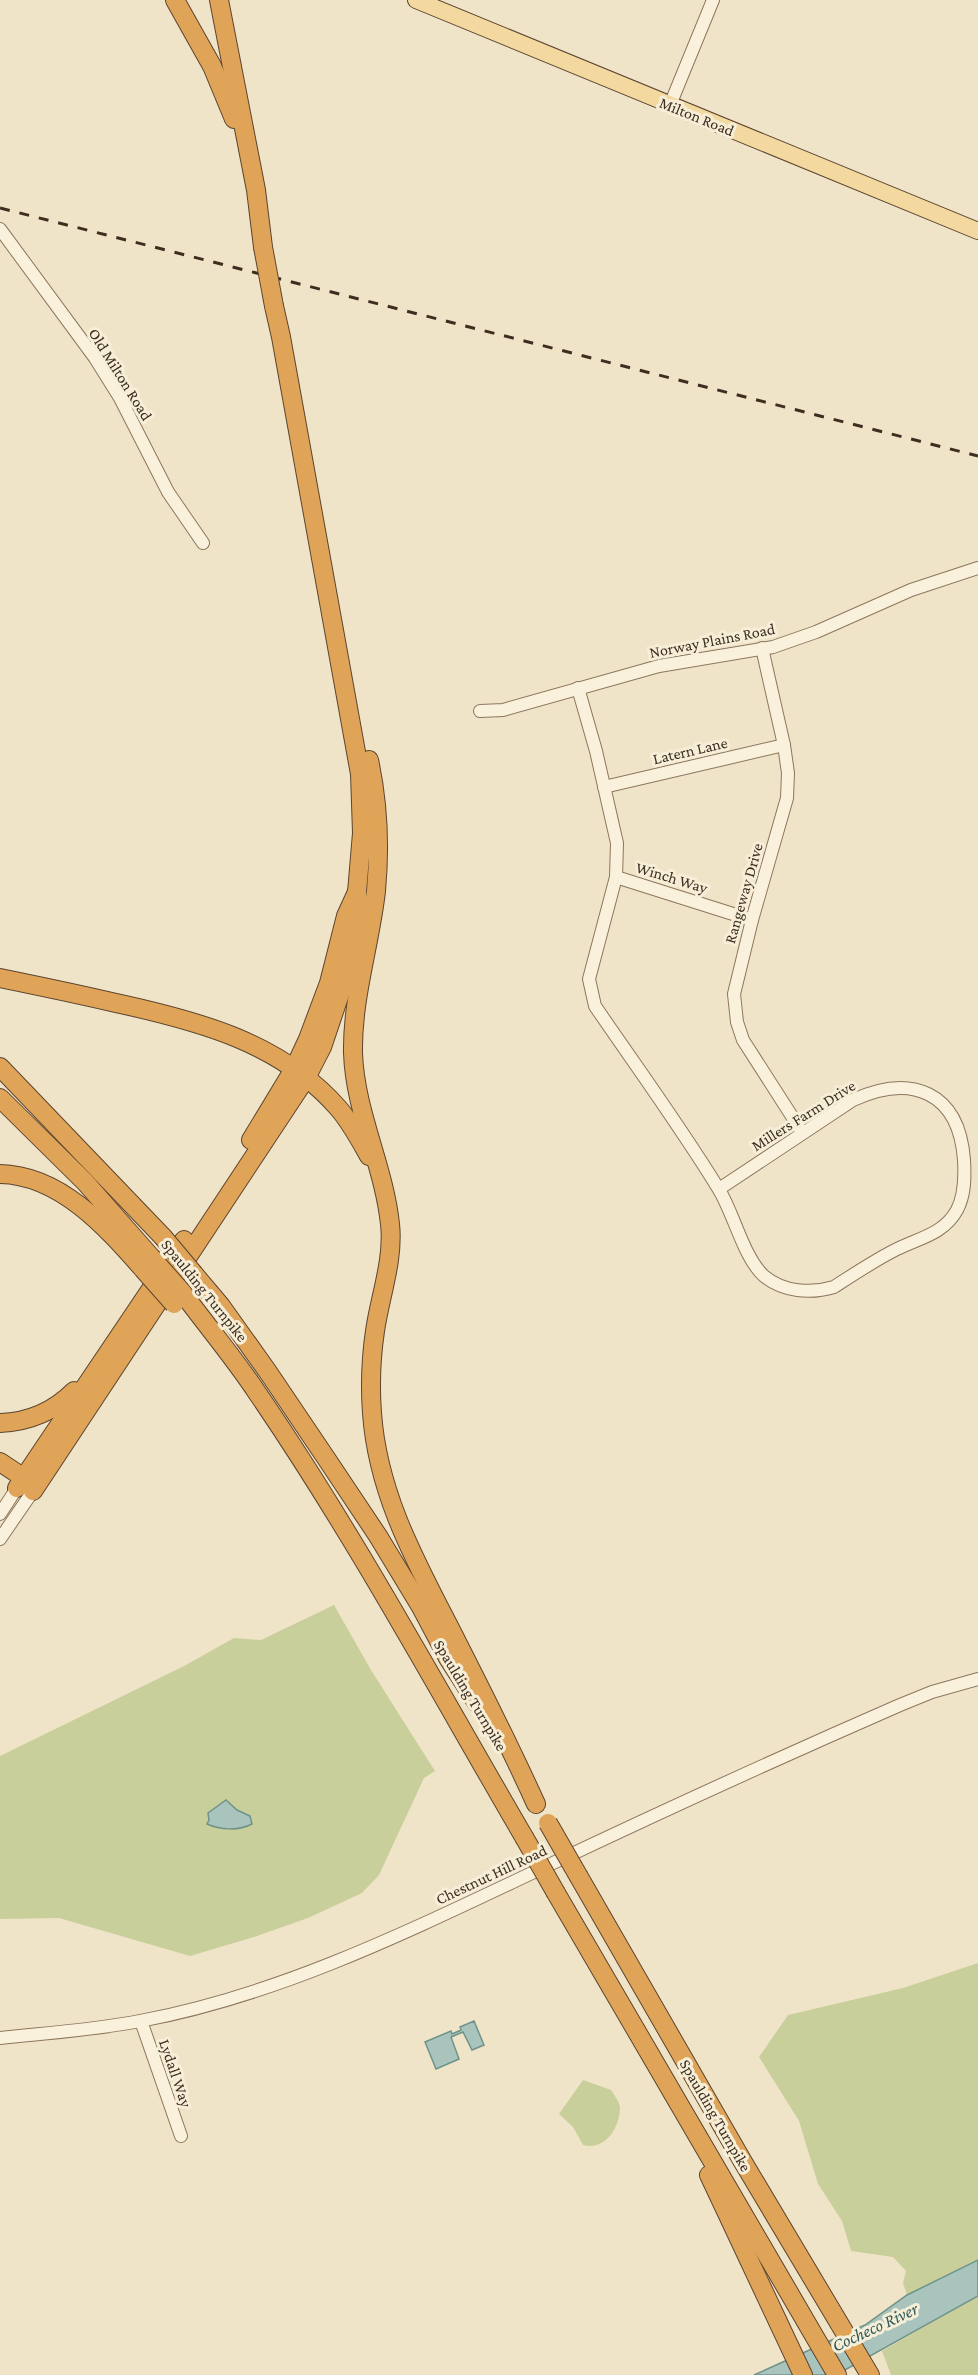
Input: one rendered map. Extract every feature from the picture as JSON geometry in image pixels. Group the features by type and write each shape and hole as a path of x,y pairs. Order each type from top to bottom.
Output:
{"highway":[{"path":"175,0 212,66 249,156"},
{"path":"25,1486 300,1073 329,983 346,916 357,892 362,834 360,774 219,0"},
{"path":"354,736 369,761 375,792 377,855 375,892 355,1010 353,1055 363,1111 383,1181 391,1228 390,1252 375,1332 371,1378 373,1422 382,1476 394,1514 498,1722 536,1804"},
{"path":"0,978 172,1015 207,1025 274,1055 300,1073 340,1110 383,1181"},
{"name":"Spaulding Turnpike","path":"0,1067 163,1237 221,1306 378,1536 870,2374"},
{"path":"25,1486 112,1346 254,1135 300,1073"},
{"name":"Spaulding Turnpike","path":"0,1098 79,1175 147,1263 258,1393 392,1609 837,2375"},
{"path":"0,1174 43,1184 74,1202 147,1263"},
{"path":"0,1423 25,1419 52,1409 77,1388 112,1346"},
{"path":"0,1462 25,1486"},
{"path":"0,1476 25,1486"},
{"path":"660,2070 803,2375"}],"main road":[{"name":"Milton Road","path":"416,0 978,231"}],"street":[{"path":"670,105 713,0"},
{"name":"Old Milton Road","path":"0,229 95,358 120,399 168,492 203,543"},
{"name":"Norway Plains Road","path":"480,711 503,710 659,666 762,648 816,632 922,585 978,568"},
{"name":"Rangeway Drive","path":"762,648 784,745 788,773 788,798 752,920 734,994 737,1022 743,1040 802,1132"},
{"name":"Millers Farm Drive","path":"578,688 617,843 616,877 589,979 595,1006 719,1189 736,1221 750,1257 758,1269 775,1283 799,1291 824,1290 834,1287 899,1248 930,1237 956,1211 963,1192 963,1153 951,1116 934,1097 913,1088 895,1087 874,1090 802,1132 719,1189"},
{"name":"Latern Lane","path":"604,787 784,745"},
{"name":"Winch Way","path":"616,877 752,920"},
{"path":"0,1514 25,1486"},
{"path":"0,1539 25,1486"},
{"name":"Chestnut Hill Road","path":"0,2038 94,2029 141,2021 224,2000 329,1965 440,1917 651,1817 900,1704 978,1679"},
{"name":"Lydall Way","path":"141,2021 181,2136"}],"green space":[{"path":"334,1605 371,1670 435,1771 424,1778 379,1875 362,1893 308,1918 190,1956 59,1918 0,1919 0,1756 184,1666 234,1638 261,1640"},
{"path":"978,1963 978,2260 907,2295 903,2283 906,2271 893,2257 851,2251 842,2221 818,2184 799,2121 759,2057 788,2015 903,1988"},
{"path":"583,2080 611,2090 620,2107 614,2130 598,2145 583,2145 573,2127 559,2114"},
{"path":"978,2296 978,2375 891,2375 882,2351"}],"water":[{"path":"226,1800 237,1810 250,1816 252,1824 230,1829 207,1824 208,1813"},
{"path":"474,2021 484,2045 472,2050 463,2032 451,2037 459,2059 436,2069 425,2042 451,2031 452,2034 461,2030 460,2027"},
{"name":"Cocheco River","path":"978,2260 978,2296 836,2375 754,2375 865,2325 907,2295"}],"railway":[{"path":"0,208 978,456"}]}
